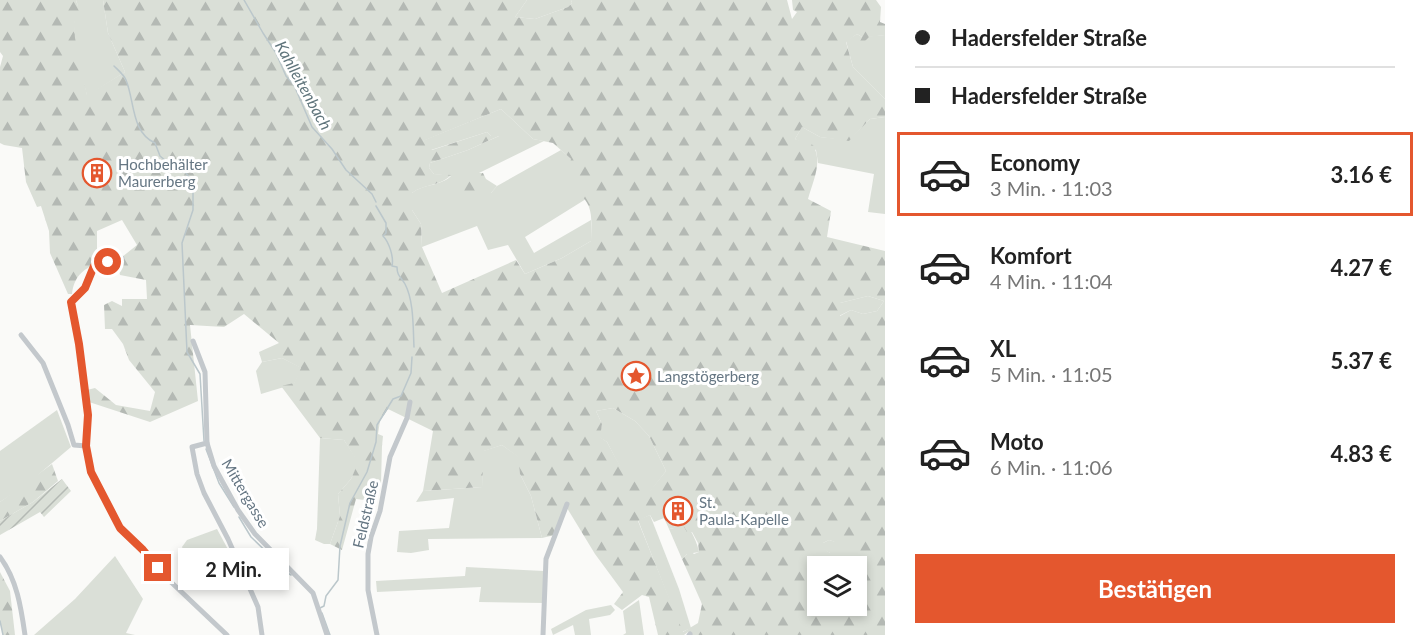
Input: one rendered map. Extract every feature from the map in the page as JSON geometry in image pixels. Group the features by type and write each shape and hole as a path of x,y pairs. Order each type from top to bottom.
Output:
{"street":[{"path":"122,258 94,266 85,288 71,302 88,415 86,446 91,472 120,528 143,550 172,584 227,635"},
{"path":"21,335 43,363 74,445 86,446"},
{"name":"Mittergasse","path":"193,341 205,372 207,443 218,474 247,524 313,593 327,635"},
{"name":"Feldstraße","path":"377,635 368,590 368,554 380,511 390,457 407,418 410,402"},
{"path":"207,443 192,447 197,474 255,599 260,615 262,635"},
{"path":"543,635 546,559 567,504"},
{"path":"0,557 9,568 18,594 25,635"}],"green space":[{"path":"0,0 76,0 82,20 74,22 75,38 87,95 125,72 108,33 103,0 527,0 515,17 535,19 568,7 572,3 571,0 787,0 792,19 797,12 793,10 792,0 876,0 881,7 880,22 885,24 885,35 869,37 862,44 858,44 862,37 857,34 846,42 853,67 885,99 885,117 870,119 849,141 820,137 802,127 795,139 813,145 816,151 816,172 808,199 831,211 827,237 885,251 885,635 691,635 688,632 684,635 658,635 649,597 642,595 622,610 614,604 623,592 595,554 567,508 555,535 542,538 531,496 520,474 518,457 502,445 484,451 482,487 423,491 433,431 388,409 380,421 378,434 383,436 381,483 370,481 365,500 356,499 342,550 330,544 340,516 338,494 351,479 358,463 344,440 320,438 281,386 294,383 301,368 282,358 262,362 259,352 279,343 244,314 224,327 190,325 198,401 150,422 89,402 87,390 95,388 116,405 150,411 155,392 129,360 123,344 112,329 105,329 104,305 112,301 122,306 122,299 147,299 146,280 120,275 117,261 137,245 122,220 97,231 97,263 80,275 72,294 68,294 50,253 49,231 41,206 37,207 26,182 22,148 0,143 0,67 3,56 0,52","holes":["501,109 533,139 553,143 571,159 567,175 576,177 577,192 587,202 591,220 591,241 562,258 525,274 516,260 442,293 422,247 421,224 412,210 412,193 447,179 451,175 434,174 429,168 430,163 468,150 501,135 491,136 487,132 432,150 423,141","868,296 884,301 877,311 863,314 851,310 840,316 840,303","613,408 635,421 649,436 666,471 649,492 620,466 607,442 600,437 602,424 596,411","676,511 680,511 686,523 684,527 687,532 692,532 698,543 699,552 694,554 688,548 687,554 682,559 702,604 698,623 683,632 638,521 650,515 654,522 664,518 669,529 674,528"]},
{"path":"76,0 103,0 108,33 125,72 87,96 75,41 74,23 78,6"},
{"path":"527,0 571,0 572,3 568,7 535,19 515,17"},
{"path":"857,34 862,37 885,35 885,99 853,67 846,41"},
{"path":"501,109 533,139 544,141 479,173 491,193 497,186 561,150 571,159 586,199 525,237 534,253 591,220 591,241 562,258 525,274 508,245 488,250 477,226 422,247 421,224 412,210 412,193 442,182 451,176 434,174 429,168 430,163 499,136 491,136 487,132 431,150 422,141"},
{"path":"885,117 885,214 868,212 874,174 818,163 816,150 795,139 802,127 820,137 849,140 870,119"},
{"path":"479,173 483,173 486,179 497,186 491,193 470,201 461,189 464,183"},
{"path":"868,296 884,301 877,311 863,314 851,310 839,316 840,303"},
{"path":"282,358 302,368 294,384 261,394 256,371 262,362"},
{"path":"613,408 635,421 649,436 666,471 649,493 620,467 607,442 599,437 602,424 596,411"},
{"path":"57,410 71,447 26,485 0,502 0,451"},
{"path":"320,438 344,440 359,463 351,479 338,494 340,516 330,544 315,540"},
{"path":"502,445 519,457 520,474 531,496 542,538 428,539 429,550 411,553 397,552 399,531 449,528 454,498 416,502 423,491 482,487 483,451"},
{"path":"52,464 58,481 33,502 0,521 0,502"},
{"path":"62,479 71,491 44,517 40,512 0,535 0,521 33,502"},
{"path":"676,511 680,511 694,536 699,552 687,554 682,559 669,529 674,528"},
{"path":"650,515 679,589 691,628 682,632 638,520"},
{"path":"217,529 231,555 193,571 182,547 187,540"},
{"path":"829,540 839,543 854,556 831,556 823,549 823,543"},
{"path":"115,556 143,599 126,633 135,635 34,635 75,599"},
{"path":"466,567 544,571 545,603 479,602 481,587 377,592 376,581 465,576"},
{"path":"0,572 10,591 15,635 3,635 0,622"},
{"path":"639,600 644,635 623,635 626,633 623,611"},
{"path":"611,605 615,610 610,615 589,619 591,635 575,635 573,625 553,635 551,629 586,610"}],"waterway":[{"name":"Kahlleitenbach","path":"244,0 276,53 286,76 294,85 312,127 332,149 346,170 372,194 376,202"},
{"path":"114,66 126,80 135,116 142,132 155,143 160,156 173,167 186,173 193,183 193,210 182,243 187,352 200,374 204,441"},
{"name":"Kahlleitenbach","path":"376,206 386,223 386,233 383,236 390,250 392,266 397,267 410,298 414,347"},
{"name":"Kahlleitenbach","path":"320,608 324,606 326,596 338,580 340,546 350,503 367,472 376,442 377,425 393,399 401,396 411,373 412,357"},
{"path":"206,449 219,483 234,507"},
{"path":"239,517 251,537 278,563 281,569 291,575"},
{"name":"Kahlleitenbach","path":"322,613 330,635"},
{"path":"0,621 3,635"}],"place":[{"name":"Hochbehälter Maurerberg","path":"97,173"},
{"name":"Langstögerberg","path":"636,376"},
{"name":"St. Paula-Kapelle","path":"678,511"}],"route":[{"path":"108,262 94,266 85,288 71,302 88,415 86,446 88,459 91,472 113,518 158,568"}]}
